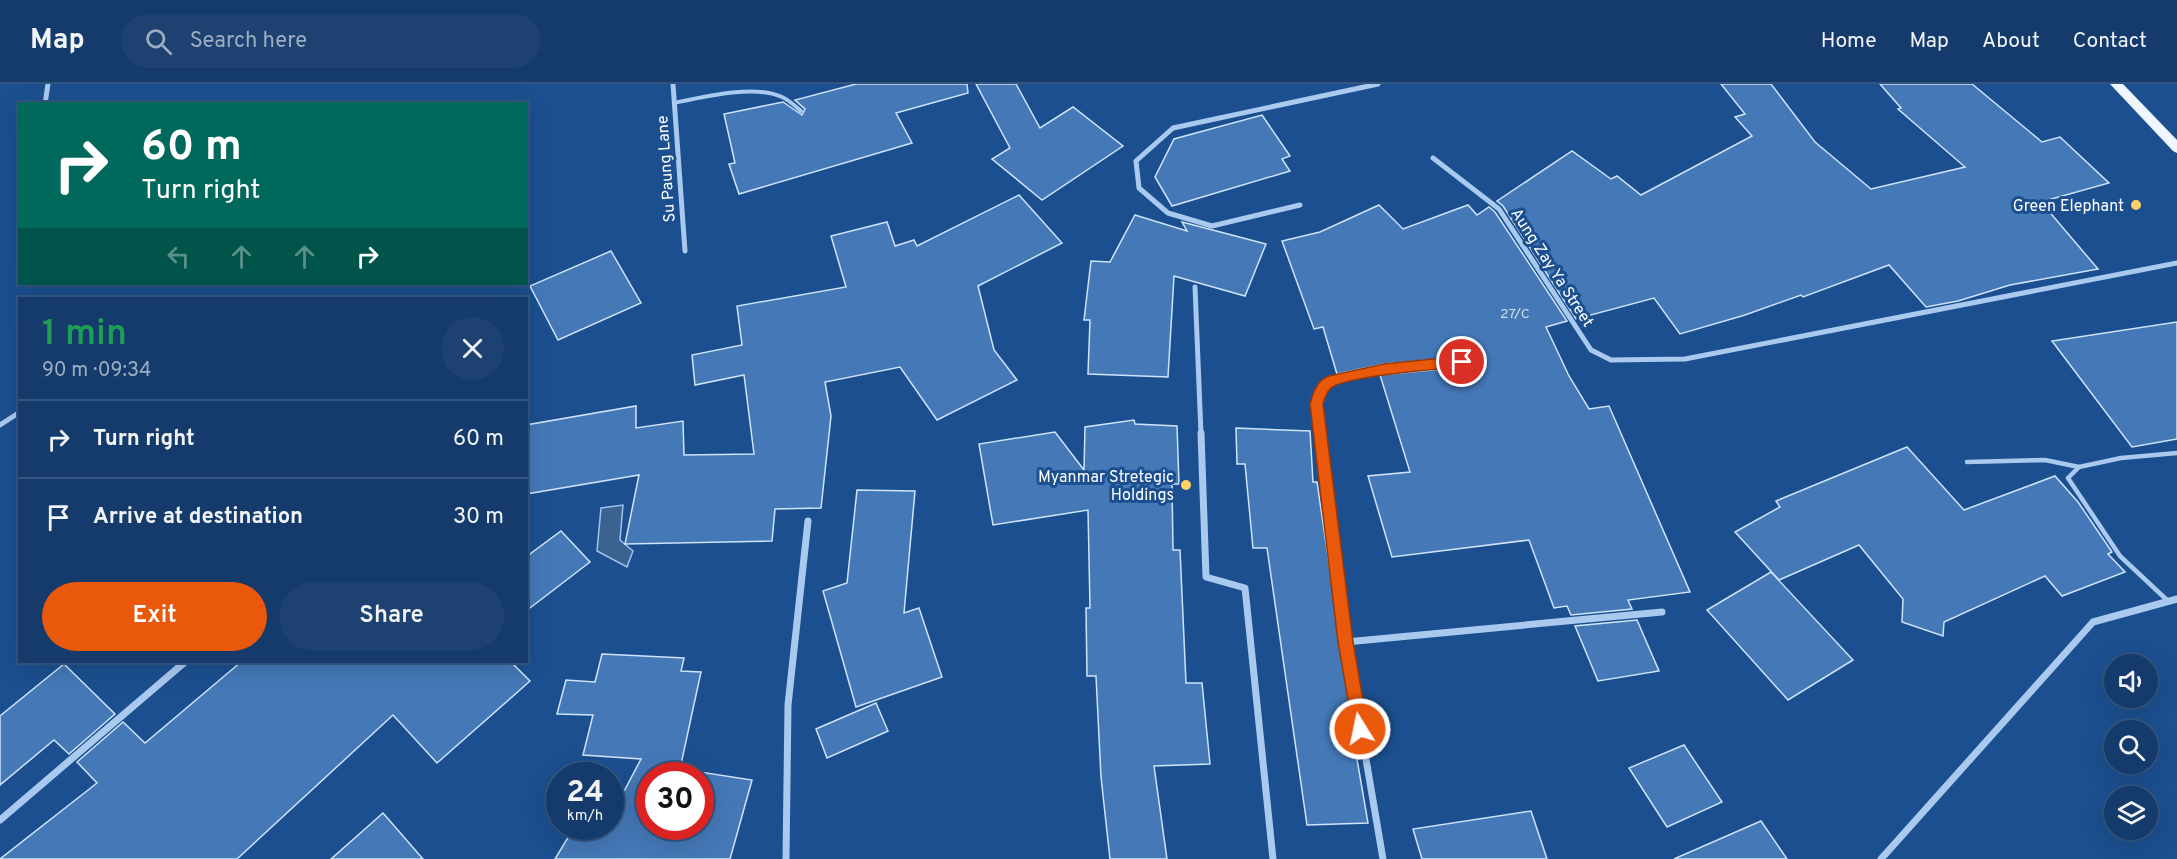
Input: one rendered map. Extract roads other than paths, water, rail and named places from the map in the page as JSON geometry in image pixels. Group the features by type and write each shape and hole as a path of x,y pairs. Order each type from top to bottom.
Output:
{"main road":[{"path":"2115,84 2177,148"}],"street":[{"path":"45,102 48,84"},
{"name":"Su Paung Lane","path":"673,84 685,251"},
{"path":"1300,206 1212,226 1168,213 1139,188 1136,161 1173,128 1377,85"},
{"name":"Aung Zay Ya Street","path":"1433,158 1498,209 1591,350 1611,360 1684,359 2177,263"},
{"path":"1195,287 1206,578 1245,588 1273,859"},
{"path":"1383,859 1346,642 1317,404 1320,392 1329,381 1384,369 1462,362"},
{"path":"0,425 18,413"},
{"path":"786,859 788,705 808,521"},
{"path":"1881,859 2092,622 2177,599"},
{"path":"1346,642 1662,612"},
{"path":"0,820 184,663"}],"lane":[{"path":"674,103 703,97 766,94 780,95 801,111"},
{"path":"1967,462 2045,460 2079,467 2121,458 2177,453"},
{"path":"2079,467 2068,478 2090,513 2120,556 2168,601"}],"water":[{"path":"623,505 620,540 633,551 627,567 597,551 601,508"}],"place":[{"name":"Green Elephant","path":"2136,205"},
{"name":"Myanmar Stretegic Holdings","path":"1186,485"}]}
